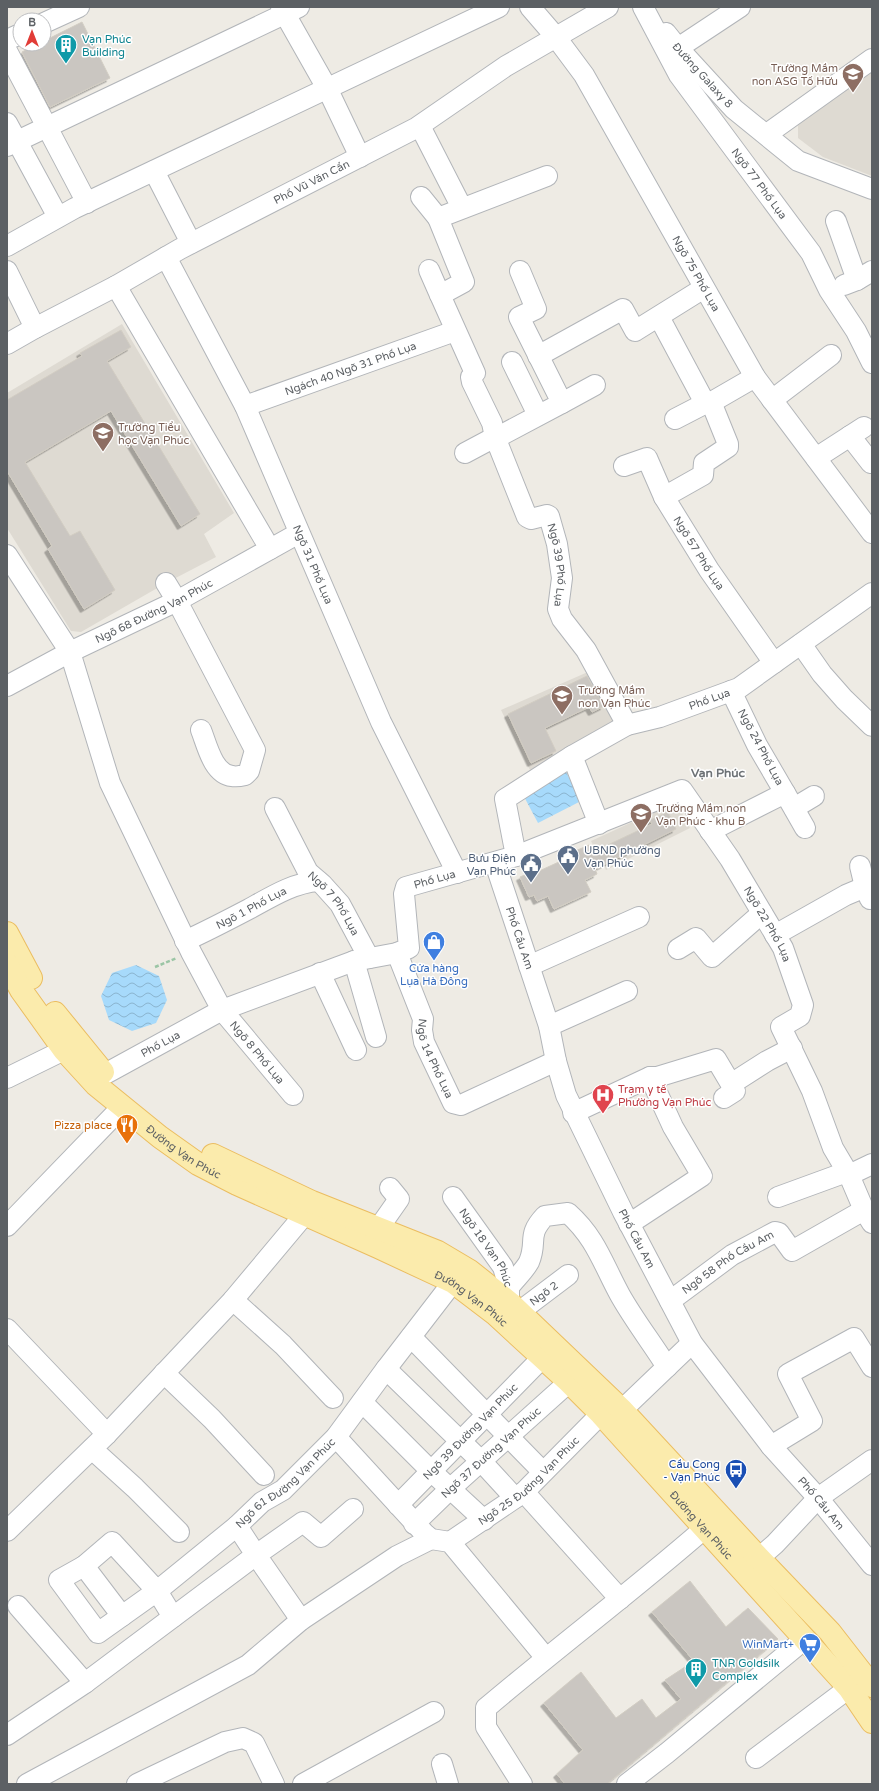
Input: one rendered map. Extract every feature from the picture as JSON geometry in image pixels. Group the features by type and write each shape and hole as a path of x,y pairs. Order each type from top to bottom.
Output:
{"main road":[{"name":"Đường Vạn Phúc","path":"8,947 21,990 64,1050 96,1085 160,1137 198,1164 237,1184 308,1208 378,1229 438,1252 470,1271 513,1301 569,1382 601,1414 849,1688 872,1722"},
{"name":"Đường Vạn Phúc","path":"8,947 62,1023 105,1074 128,1094 198,1147 308,1208 453,1282 547,1351 622,1410 759,1558 830,1632 872,1686"}],"street":[{"path":"52,19 79,7"},
{"path":"7,246 58,217 328,90 499,7"},
{"name":"Ngõ 75 Phố Lụa","path":"530,7 555,36 584,75 754,377 872,533"},
{"name":"Phố Vũ Văn Cẩn","path":"7,344 116,286 191,243 420,126 506,66 555,36 608,7"},
{"name":"Ngõ 77 Phố Lụa","path":"643,7 679,75 811,253 829,290 856,331 872,363"},
{"name":"Đường Galaxy 8","path":"647,7 678,48 734,109 767,134 798,161 872,190"},
{"path":"678,48 740,7"},
{"path":"12,144 288,9 360,157"},
{"path":"7,51 87,203"},
{"path":"767,134 872,60"},
{"path":"7,123 12,144 58,217"},
{"path":"420,126 462,208"},
{"path":"154,171 191,243"},
{"path":"438,218 548,176"},
{"path":"421,197 438,218 464,282 440,296"},
{"path":"829,290 864,276 836,221"},
{"name":"Ngõ 31 Phố Lụa","path":"166,257 245,406 381,722 457,873"},
{"path":"429,270 455,331"},
{"path":"7,271 35,328"},
{"path":"520,271 536,309 519,317 562,403"},
{"path":"116,286 270,549"},
{"path":"538,356 623,309 635,332 704,288"},
{"path":"659,317 702,400 709,403 723,431 728,447 704,462 703,475 664,498"},
{"name":"Ngách 40 Ngõ 31 Phố Lụa","path":"245,406 455,331"},
{"name":"Ngõ 39 Phố Lụa","path":"455,331 475,373 471,377 492,423 495,437 527,517 531,519 547,515 549,516 557,544 562,578 558,609 562,619 586,650 627,725"},
{"path":"772,400 831,355"},
{"path":"512,362 538,415"},
{"path":"674,419 709,403 754,377"},
{"path":"465,453 596,385"},
{"path":"816,458 857,431 871,463"},
{"name":"Ngõ 57 Phố Lụa","path":"624,466 647,458 664,498 710,570 774,663"},
{"name":"Ngõ 68 Đường Vạn Phúc","path":"7,686 70,652 177,601 299,533"},
{"name":"Ngõ 8 Phố Lụa","path":"7,555 70,652 110,783 185,940 222,1010 293,1096"},
{"path":"166,583 177,601 255,750 249,771 245,775 232,776 221,772 214,761 201,730"},
{"name":"Phố Lụa","path":"105,1074 222,1010 320,973 362,959 397,953 407,949 409,946 405,888 516,856 505,800 572,756 627,725 660,717 739,688 872,593"},
{"path":"801,644 822,674 844,699 872,726"},
{"name":"Ngõ 24 Phố Lụa","path":"710,831 790,800 757,745 731,691"},
{"path":"572,756 599,824"},
{"name":"Ngõ 22 Phố Lụa","path":"516,856 682,790 730,859 783,948 803,1005 800,1016 781,1027 812,1091 833,1148 849,1174 868,1217"},
{"path":"805,828 790,800 814,796"},
{"name":"Ngõ 7 Phố Lụa","path":"275,808 308,872 340,904 362,959"},
{"name":"Phố Cầu Am","path":"495,863 549,1026 556,1061 573,1114 692,1343 815,1501 872,1565"},
{"path":"775,935 846,895 868,893 860,866"},
{"name":"Ngõ 1 Phố Lụa","path":"185,940 209,930 282,891 302,883 318,881"},
{"path":"678,949 696,938 712,957 762,913"},
{"path":"529,966 639,917"},
{"name":"Ngõ 14 Phố Lụa","path":"397,953 423,1019 422,1030 424,1042 453,1103 461,1105 556,1061"},
{"path":"362,959 376,1037"},
{"path":"320,973 356,1050"},
{"path":"549,1026 627,991"},
{"path":"573,1114 650,1078 716,1059 728,1091 767,1061 792,1048"},
{"path":"7,1078 64,1050"},
{"path":"629,1224 702,1176 673,1127 650,1078"},
{"path":"7,1226 122,1106"},
{"path":"778,1197 835,1176 849,1174 872,1164"},
{"path":"378,1229 399,1199 390,1188"},
{"name":"Ngõ 18 Vạn Phúc","path":"453,1197 503,1268 513,1301"},
{"path":"7,1531 108,1434 233,1300 308,1208"},
{"path":"513,1301 533,1250 532,1236 536,1225 545,1216 568,1213 582,1225 602,1257 620,1295 667,1367"},
{"name":"Ngõ 58 Phố Cầu Am","path":"670,1301 732,1255 775,1232 779,1233 792,1251 868,1217"},
{"name":"Ngõ 2","path":"513,1301 568,1275"},
{"name":"Ngõ 61 Đường Vạn Phúc","path":"301,1620 237,1526 262,1502 283,1490 336,1437 453,1282"},
{"path":"233,1300 282,1345 332,1398"},
{"path":"7,1329 108,1434"},
{"path":"411,1337 543,1472"},
{"path":"771,1446 812,1420 788,1374 854,1338 872,1367"},
{"path":"622,1410 692,1343"},
{"name":"Ngõ 39 Đường Vạn Phúc","path":"398,1505 547,1351"},
{"path":"386,1369 460,1442 519,1495 620,1599"},
{"path":"164,1373 212,1419 264,1475"},
{"name":"Ngõ 37 Đường Vạn Phúc","path":"414,1524 451,1488 569,1382"},
{"path":"362,1402 431,1471 484,1520"},
{"name":"Ngõ 25 Đường Vạn Phúc","path":"27,1784 248,1665 301,1620 397,1556 449,1543 519,1495 601,1414"},
{"path":"336,1437 414,1524 449,1543 546,1652"},
{"path":"92,1449 135,1488 179,1532"},
{"path":"759,1558 775,1544 815,1501 872,1460"},
{"path":"7,1735 85,1683 256,1555 304,1522 321,1537 353,1509"},
{"path":"174,1617 157,1591 112,1542 84,1566 59,1580 98,1633 157,1591 237,1526"},
{"path":"522,1784 486,1727 486,1708 546,1652 620,1599 705,1528"},
{"path":"84,1566 122,1616"},
{"path":"18,1606 85,1683"},
{"path":"652,1779 807,1642"},
{"path":"627,1784 807,1642"},
{"path":"756,1758 849,1688"},
{"path":"303,1784 434,1712"},
{"path":"138,1784 225,1742 243,1738 254,1743 274,1784"},
{"path":"442,1764 448,1784"}],"path":[{"path":"155,967 166,962"}],"shaded area":[{"name":"Trường Mầm non ASG Tố Hữu","path":"872,67 872,176 823,157 798,138 798,122"},
{"name":"Trường Tiểu học Vạn Phúc","path":"122,324 234,513 204,534 216,557 166,583 81,632 71,631 7,528 7,393"},
{"name":"Trường Mầm non Vạn Phúc","path":"597,668 622,721 530,770 501,710"},
{"name":"Trường Mầm non Vạn Phúc - khu B","path":"676,802 690,828 606,870 591,841"}],"water":[{"path":"564,768 581,801 538,823 521,791"},
{"path":"136,965 159,976 167,1000 156,1023 132,1031 109,1020 101,996 112,973"}],"building":[{"name":"Vạn Phúc Building","path":"82,22 110,78 50,107 22,52 52,52 52,37"},
{"path":"121,330 131,347 107,361 200,514 181,526 111,411 25,462 70,536 80,531 115,590 84,609 48,549 52,546 7,471 7,400 82,356 80,353"},
{"path":"587,676 604,706 592,712 589,707 545,728 556,751 531,763 508,714"},
{"name":"UBND phường Vạn Phúc","path":"668,812 676,829 595,869 597,874 585,880 591,892 554,909 548,896 537,901 534,895 529,897 520,877 536,870 537,872 574,855 573,852 589,845 593,852 652,824 650,820"},
{"name":"TNR Goldsilk Complex","path":"690,1581 726,1627 748,1608 778,1639 607,1784 565,1784 557,1774 583,1750 544,1703 581,1672 616,1718 642,1699 656,1718 681,1699 665,1680 694,1661 652,1612"}],"place":[{"name":"Vạn Phúc Building","path":"66,64"},
{"name":"Trường Mầm non ASG Tố Hữu","path":"853,94"},
{"name":"Trường Tiểu học Vạn Phúc","path":"103,452"},
{"name":"Trường Mầm non Vạn Phúc","path":"562,716"},
{"name":"Trường Mầm non Vạn Phúc - khu B","path":"641,834"},
{"name":"UBND phường Vạn Phúc","path":"568,876"},
{"name":"Bưu Điện Vạn Phúc","path":"531,884"},
{"name":"Cửa hàng Lụa Hà Đông","path":"434,962"},
{"name":"Trạm y tế Phường Vạn Phúc","path":"603,1114"},
{"name":"Pizza place","path":"127,1144"},
{"name":"Cầu Cong - Vạn Phúc","path":"736,1490"},
{"name":"WinMart+","path":"810,1664"},
{"name":"TNR Goldsilk Complex","path":"696,1688"}],"district":[{"name":"Vạn Phúc","path":"718,773"}]}
